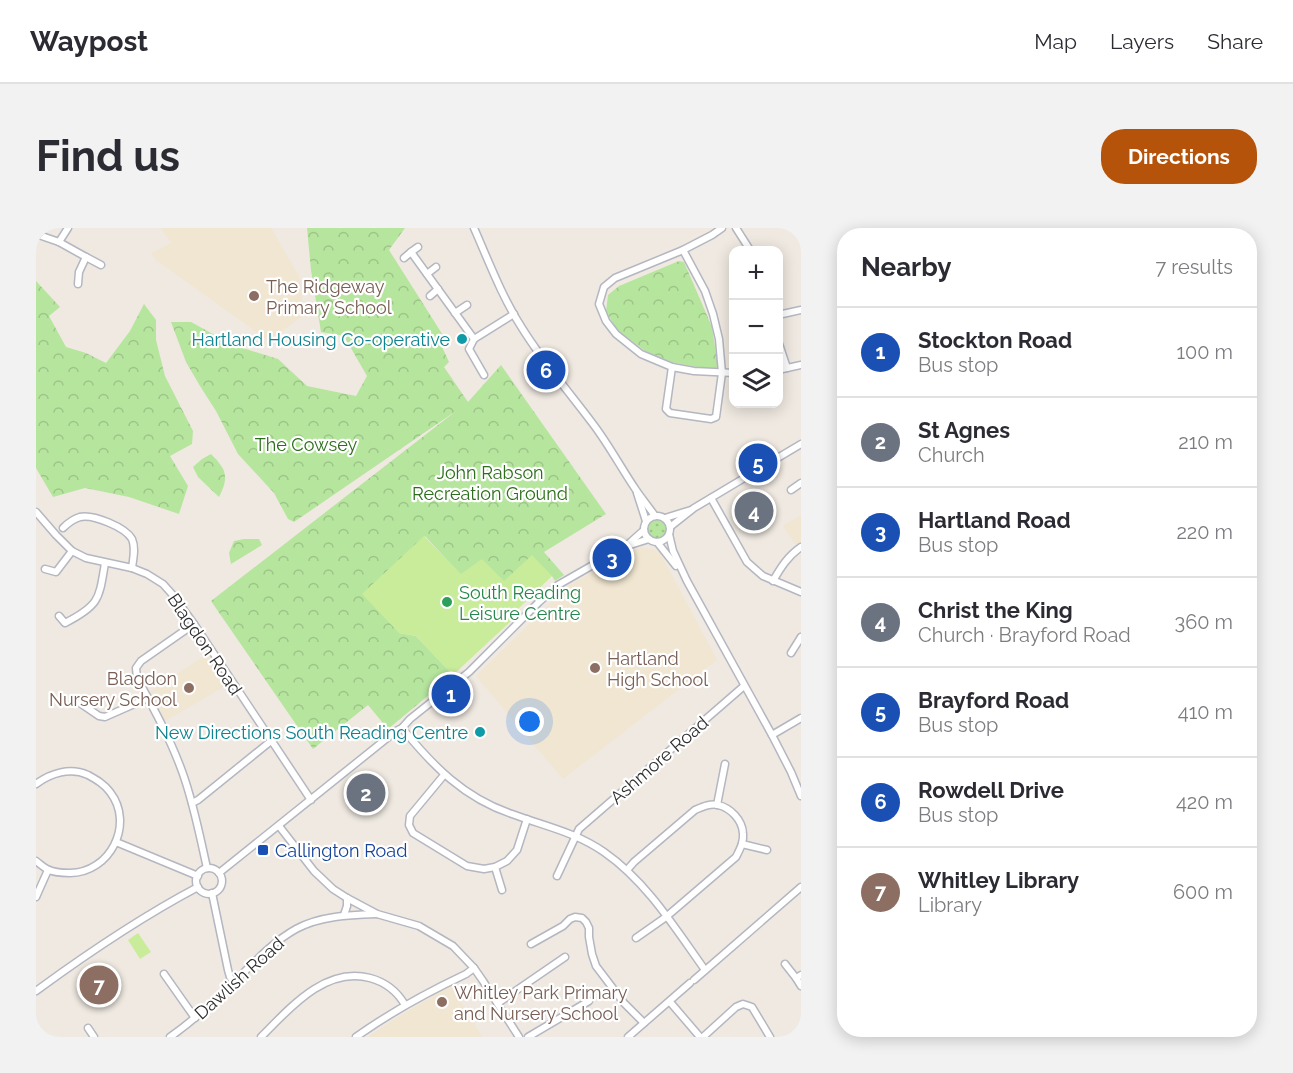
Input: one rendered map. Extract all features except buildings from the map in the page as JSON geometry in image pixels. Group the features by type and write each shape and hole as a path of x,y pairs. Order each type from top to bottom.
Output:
{"street":[{"path":"59,242 68,228"},
{"path":"474,228 514,314 539,353 594,425 655,516"},
{"path":"722,228 712,236 683,250 615,278 604,286 599,304 606,321 616,334 641,354 672,367 729,373"},
{"path":"736,228 747,246"},
{"path":"36,234 59,242 100,266"},
{"path":"404,258 418,246"},
{"path":"672,367 666,409 670,413 711,419 716,417 722,373 719,339 705,291 683,250"},
{"path":"411,252 474,339"},
{"path":"78,284 79,272 86,258"},
{"path":"427,274 436,267"},
{"path":"430,296 438,289"},
{"path":"455,312 467,305"},
{"path":"783,314 801,310"},
{"path":"484,375 469,349 474,339 514,314"},
{"path":"782,354 787,368"},
{"path":"783,369 801,365"},
{"path":"646,521 650,517 665,518 694,508 801,444"},
{"path":"791,490 801,483"},
{"path":"637,492 646,521 644,530 646,536 657,542 668,553 687,581"},
{"path":"711,498 747,562 763,576 801,592"},
{"path":"657,542 666,539 670,530 694,508"},
{"name":"Blagdon Road","path":"36,512 72,550 86,558 132,568 163,584 194,624 311,801"},
{"path":"63,528 69,522 81,517 95,518 114,525 126,532 132,539 134,547 132,568"},
{"path":"665,518 670,530 673,551 687,581 772,735 801,796"},
{"path":"219,873 469,672 558,585 626,546 644,530"},
{"path":"626,546 649,539"},
{"path":"773,581 781,566 792,553 801,547"},
{"path":"45,569 59,574 72,550"},
{"path":"59,616 66,626 94,603 100,592 105,562"},
{"path":"194,624 141,661 136,668 136,678 171,743 183,774 207,868"},
{"path":"791,653 801,637"},
{"name":"Ashmore Road","path":"557,876 579,829 744,686"},
{"path":"80,703 99,716 105,717 148,698"},
{"path":"772,735 801,718"},
{"path":"402,728 444,775 483,802 576,836 604,852 627,870 649,893 705,970"},
{"path":"192,803 271,741"},
{"path":"717,805 725,764"},
{"path":"36,782 50,774 67,771 84,773 99,781 111,792 117,806 120,824 116,842 109,854 100,863 87,870 60,873 48,870 36,861"},
{"path":"444,775 410,816 409,825 413,833 467,866 484,869 507,861 517,850 527,819"},
{"path":"627,870 695,810 705,805 717,805 730,811 740,821 744,833 736,857 636,939"},
{"path":"279,826 314,871 333,889 377,914 419,926 453,946 474,968 519,1037"},
{"path":"116,842 198,876"},
{"path":"742,844 767,849"},
{"path":"495,867 502,890"},
{"path":"207,868 219,873 222,881 219,889 212,893 204,892 197,883 198,876 207,868"},
{"path":"36,897 48,870"},
{"path":"36,991 110,939 198,887"},
{"path":"628,1037 801,887"},
{"path":"212,893 228,970 234,982"},
{"path":"344,915 347,898"},
{"name":"Dawlish Road","path":"170,1037 195,1018 273,944 297,928 344,915 377,914"},
{"path":"531,944 575,917 582,918 589,928 596,966 624,1003 644,1023"},
{"path":"537,932 540,939"},
{"path":"498,1003 565,957"},
{"path":"785,964 798,977 801,986"},
{"path":"356,1037 405,1005 474,968"},
{"path":"164,974 195,1018"},
{"path":"261,1037 307,995 326,982 344,976 362,976 381,981 399,994 405,1005"},
{"path":"528,1037 590,1001"},
{"path":"670,1002 702,1037 736,1007 743,1004 752,1007 771,1037"},
{"path":"88,1028 94,1037"}],"shaded area":[{"name":"The Ridgeway Primary School","path":"161,228 271,228 299,276 304,315 269,341 156,260 151,253 171,243"},
{"path":"801,515 801,543 795,544 783,526"},
{"name":"Hartland High School","path":"641,547 659,551 717,660 563,779 476,676 568,586"},
{"name":"Blagdon Nursery School","path":"208,653 229,684 165,721 150,692"},
{"name":"Whitley Park Primary and Nursery School","path":"451,985 482,1037 368,1037 395,1019"}],"green space":[{"path":"307,228 405,228 389,250 446,340 443,349 449,362 444,367 468,402 501,365 606,514 544,552 564,575 555,581 552,576 504,581 461,575 425,536 399,633 416,636 453,675 388,729 368,705 313,749 211,601 456,411 294,522 288,519 274,493 238,454 216,411 186,362 171,322 191,322 233,345 278,359 307,386 356,396 367,376 344,336 321,332"},
{"path":"679,261 684,262 712,327 718,367 712,370 671,362 645,351 617,330 606,311 608,295 619,286"},
{"path":"36,281 60,307 49,316 66,347 86,353 106,363 130,331 144,304 156,320 156,340 165,376 193,431 192,444 170,456 188,486 179,514 129,497 85,488 53,497 36,468"},
{"path":"211,454 225,474 219,497 198,477 193,467"},
{"path":"657,519 664,522 667,529 664,536 657,539 650,536 647,529 650,522"},
{"name":"South Reading Leisure Centre","path":"424,536 461,574 482,559 504,581 532,555 552,576 517,610 511,621 453,675 416,636 399,633 362,594"},
{"path":"259,539 262,545 231,564 229,553 234,541"},
{"path":"138,933 151,952 140,959 128,940"}],"place":[{"name":"The Ridgeway Primary School","path":"254,296"},
{"name":"Hartland Housing Co-operative","path":"462,339"},
{"name":"Rowdell Drive","path":"546,370"},
{"name":"Brayford Road","path":"758,463"},
{"name":"Christ the King","path":"754,511"},
{"name":"Hartland Road","path":"612,558"},
{"name":"South Reading Leisure Centre","path":"447,602"},
{"name":"Hartland High School","path":"595,668"},
{"name":"Blagdon Nursery School","path":"189,688"},
{"name":"Stockton Road","path":"451,694"},
{"name":"New Directions South Reading Centre","path":"480,732"},
{"name":"St Agnes","path":"366,793"},
{"name":"Callington Road","path":"263,850"},
{"name":"Whitley Library","path":"99,985"},
{"name":"Whitley Park Primary and Nursery School","path":"442,1002"}],"park label":[{"name":"The Cowsey","path":"306,444"},
{"name":"John Rabson Recreation Ground","path":"490,482"}]}
